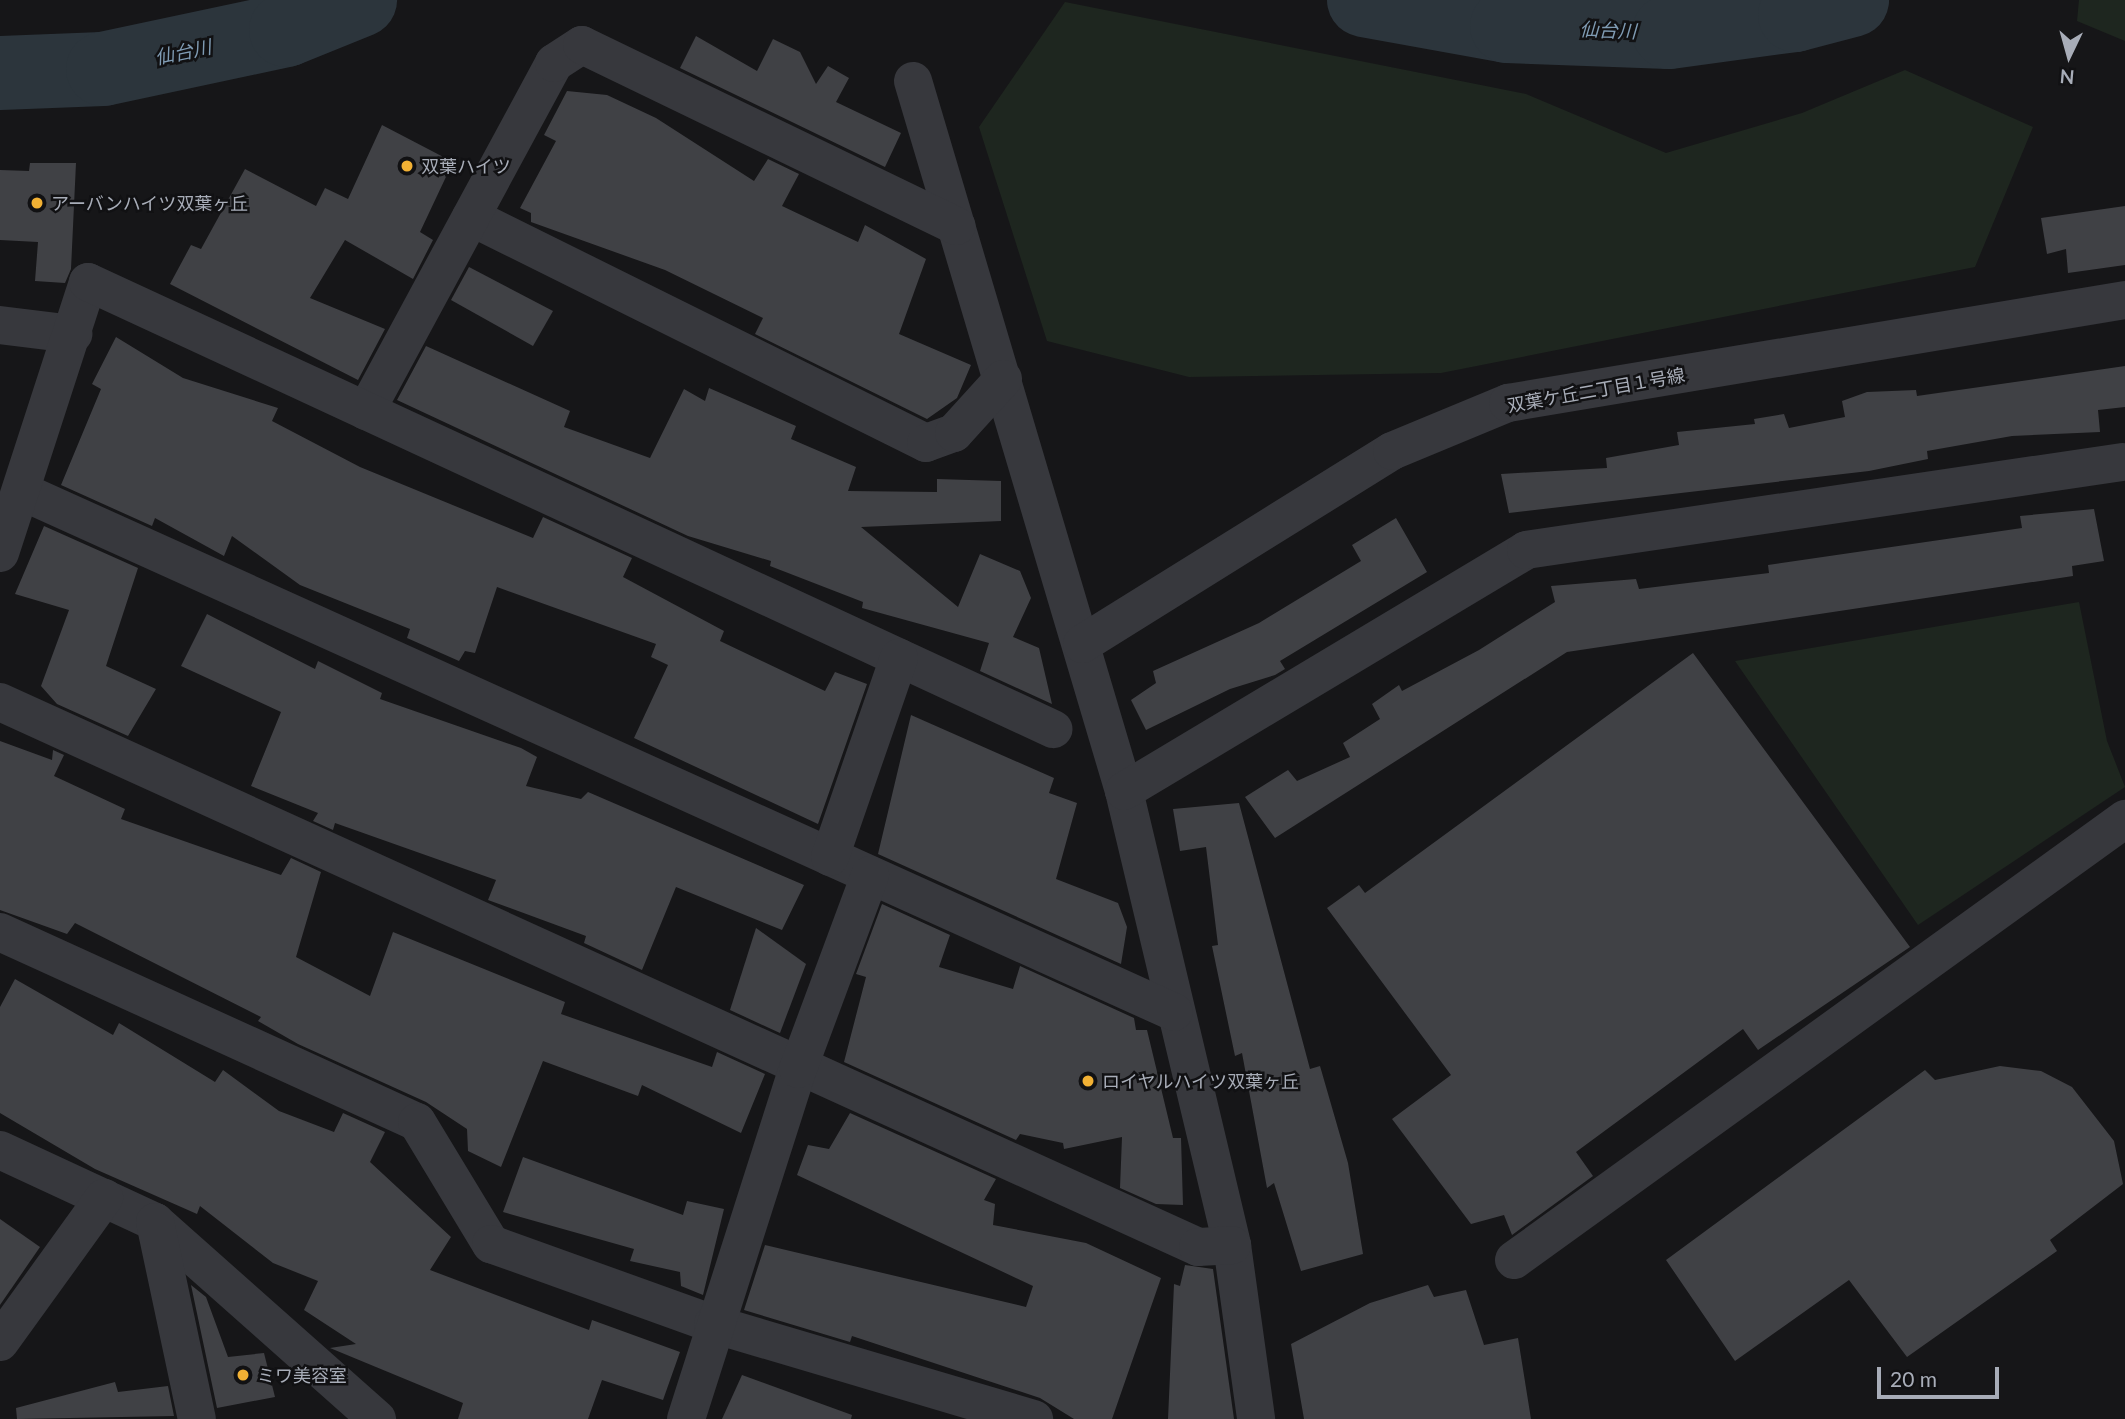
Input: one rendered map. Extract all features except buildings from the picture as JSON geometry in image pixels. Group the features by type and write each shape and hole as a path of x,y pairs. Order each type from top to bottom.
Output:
{"street":[{"path":"366,411 554,63 582,46 957,226"},
{"path":"913,81 1124,791 1174,1012 1232,1245 1256,1419"},
{"path":"471,217 926,443 954,433 1003,379"},
{"path":"0,553 88,282 1053,729"},
{"name":"双葉ケ丘二丁目１号線","path":"1082,644 1392,451 1508,403 2125,300"},
{"path":"0,325 73,334"},
{"path":"1124,791 1526,550 2124,467"},
{"path":"21,491 1174,1012"},
{"path":"830,857 899,658"},
{"path":"0,702 797,1069 1198,1247 1232,1245"},
{"path":"1514,1261 2125,819"},
{"path":"685,1419 713,1324 797,1069 870,875"},
{"path":"0,932 417,1122 491,1244 713,1324 1034,1419"},
{"path":"0,1150 155,1222 377,1419"},
{"path":"0,1342 103,1198"},
{"path":"155,1222 197,1419"}],"shaded area":[{"path":"2079,0 2125,0 2125,41 2077,21"},
{"path":"1065,2 1526,94 1666,153 1802,113 1905,70 2033,127 1975,267 1441,373 1189,377 1047,341 979,127"},
{"path":"2079,602 2107,741 2125,787 1918,925 1735,661"}],"waterway":[{"name":"仙台川","path":"0,73 103,69 286,30 360,0"},
{"name":"仙台川","path":"1364,0 1507,26 1669,32 1795,15 1852,0"}],"place":[{"name":"双葉ハイツ","path":"407,166"},
{"name":"アーバンハイツ双葉ヶ丘","path":"37,203"},
{"name":"ロイヤルハイツ双葉ヶ丘","path":"1088,1081"},
{"name":"ミワ美容室","path":"243,1375"}]}
